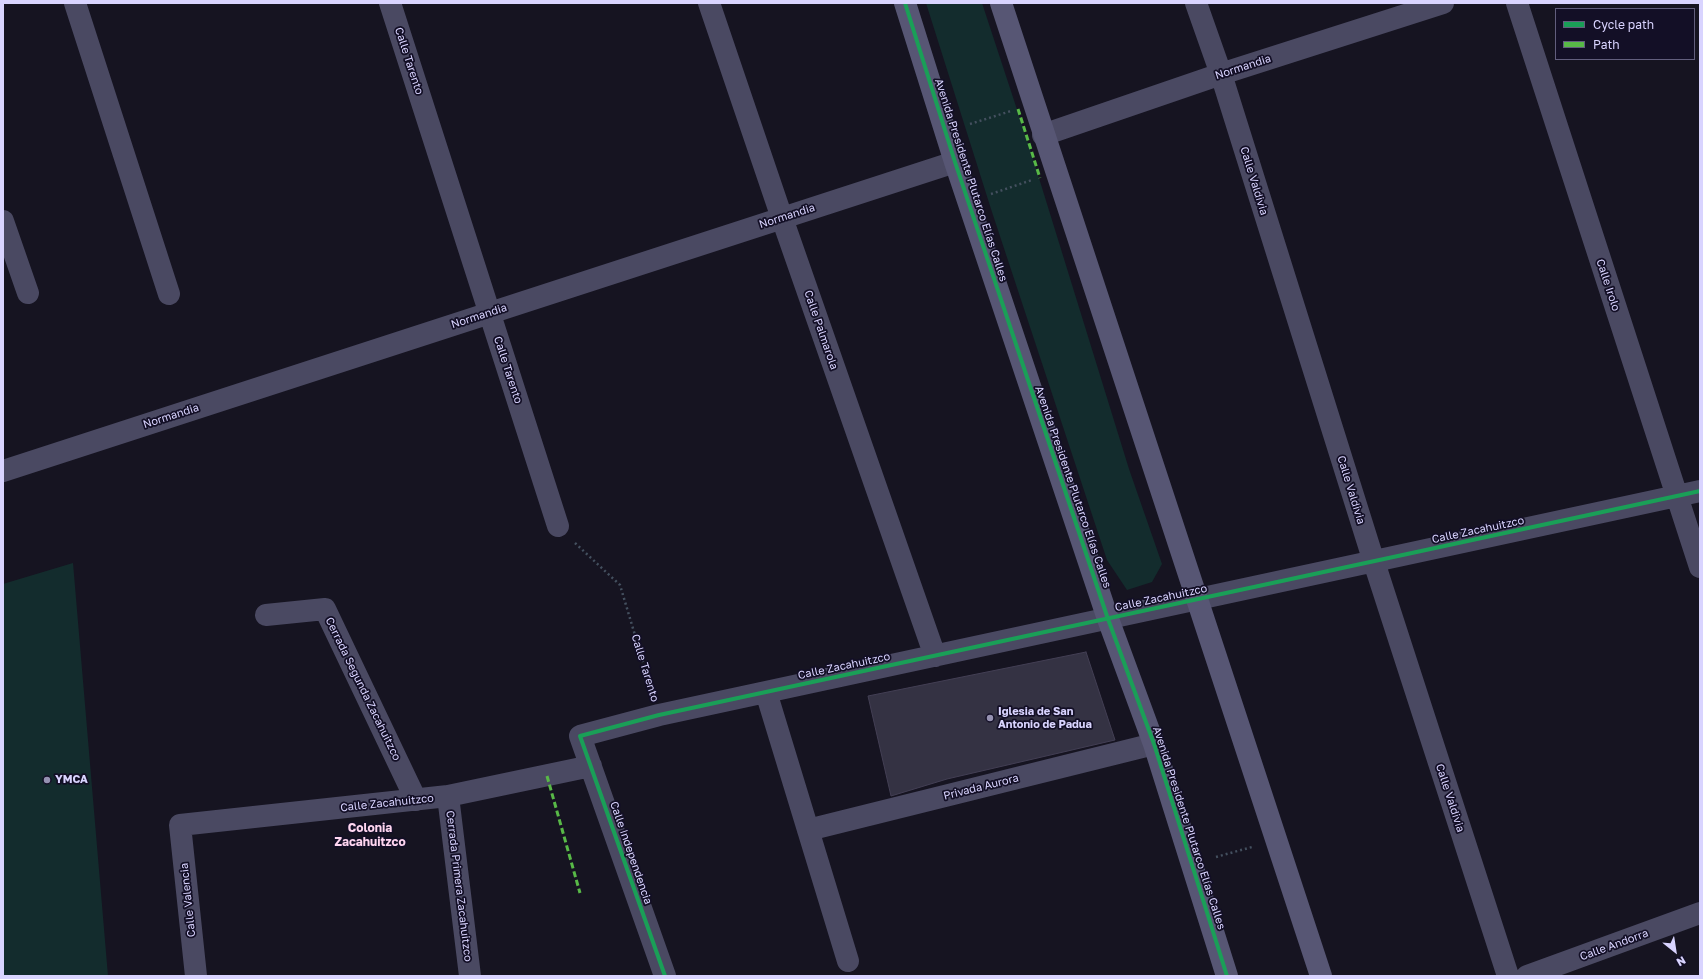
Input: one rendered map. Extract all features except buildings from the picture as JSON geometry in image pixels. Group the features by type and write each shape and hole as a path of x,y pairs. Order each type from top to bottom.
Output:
{"main road":[{"name":"Avenida Presidente Plutarco Elías Calles","path":"905,3 945,132 1108,619 1154,744 1227,976"},
{"path":"1001,3 1043,135 1321,976"}],"street":[{"path":"75,3 169,294"},
{"name":"Calle Tarento","path":"390,3 558,526"},
{"name":"Calle Palmarola","path":"709,3 782,218 935,656"},
{"name":"Calle Valdivia","path":"1196,3 1221,74 1374,562 1508,976"},
{"name":"Normandia","path":"1043,135 1221,74 1443,3"},
{"name":"Calle Irolo","path":"1516,3 1700,567"},
{"name":"Normandia","path":"3,471 955,162"},
{"path":"3,221 28,293"},
{"name":"Calle Zacahuitzco","path":"580,736 659,715 1700,491"},
{"name":"Cerrada Segunda Zacahuitzco","path":"266,615 325,609 416,800"},
{"path":"766,692 848,961"},
{"name":"Calle Independencia","path":"580,736 665,976"},
{"name":"Privada Aurora","path":"808,830 1154,744"},
{"name":"Calle Zacahuitzco","path":"180,825 448,796 591,766"},
{"name":"Cerrada Primera Zacahuitzco","path":"448,796 470,976"},
{"name":"Calle Valencia","path":"180,825 196,976"},
{"name":"Calle Andorra","path":"1527,976 1700,913"}],"path":[{"path":"945,132 1034,104"},
{"path":"968,201 1056,172"},
{"path":"1191,865 1275,840"}],"green space":[{"path":"926,3 982,3 1030,149 1129,469 1162,564 1152,582 1127,590 1107,560 991,209"},
{"name":"YMCA","path":"73,563 108,976 3,976 3,584"}],"marked path":[{"path":"1018,109 1040,178"},
{"path":"547,776 580,893"}],"cycle path":[{"path":"905,3 955,162 1108,619 1154,744 1227,976"},
{"path":"665,976 580,736 659,715 1700,491"}],"place":[{"name":"Iglesia de San Antonio de Padua","path":"990,718"},
{"name":"YMCA","path":"47,780"}],"district":[{"name":"Colonia Zacahuitzco","path":"370,835"}]}
